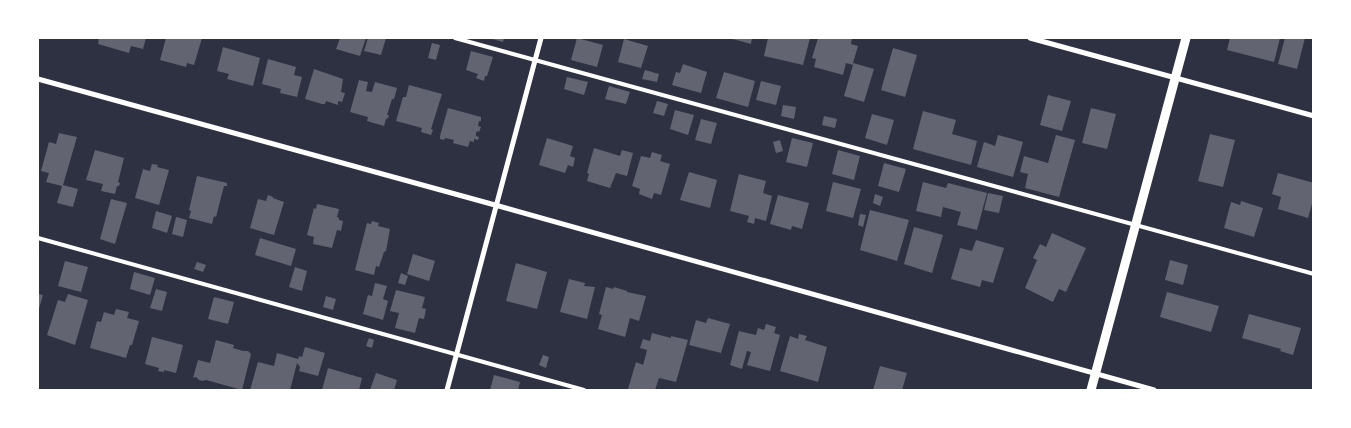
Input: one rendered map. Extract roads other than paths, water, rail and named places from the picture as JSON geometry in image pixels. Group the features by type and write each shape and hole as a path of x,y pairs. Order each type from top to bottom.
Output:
{"street":[{"path":"447,390 541,38"},
{"path":"1030,38 1314,116"},
{"path":"1091,390 1186,38"},
{"path":"38,79 1154,390"}],"lane":[{"path":"455,38 1314,274"},
{"path":"38,238 584,390"}]}
